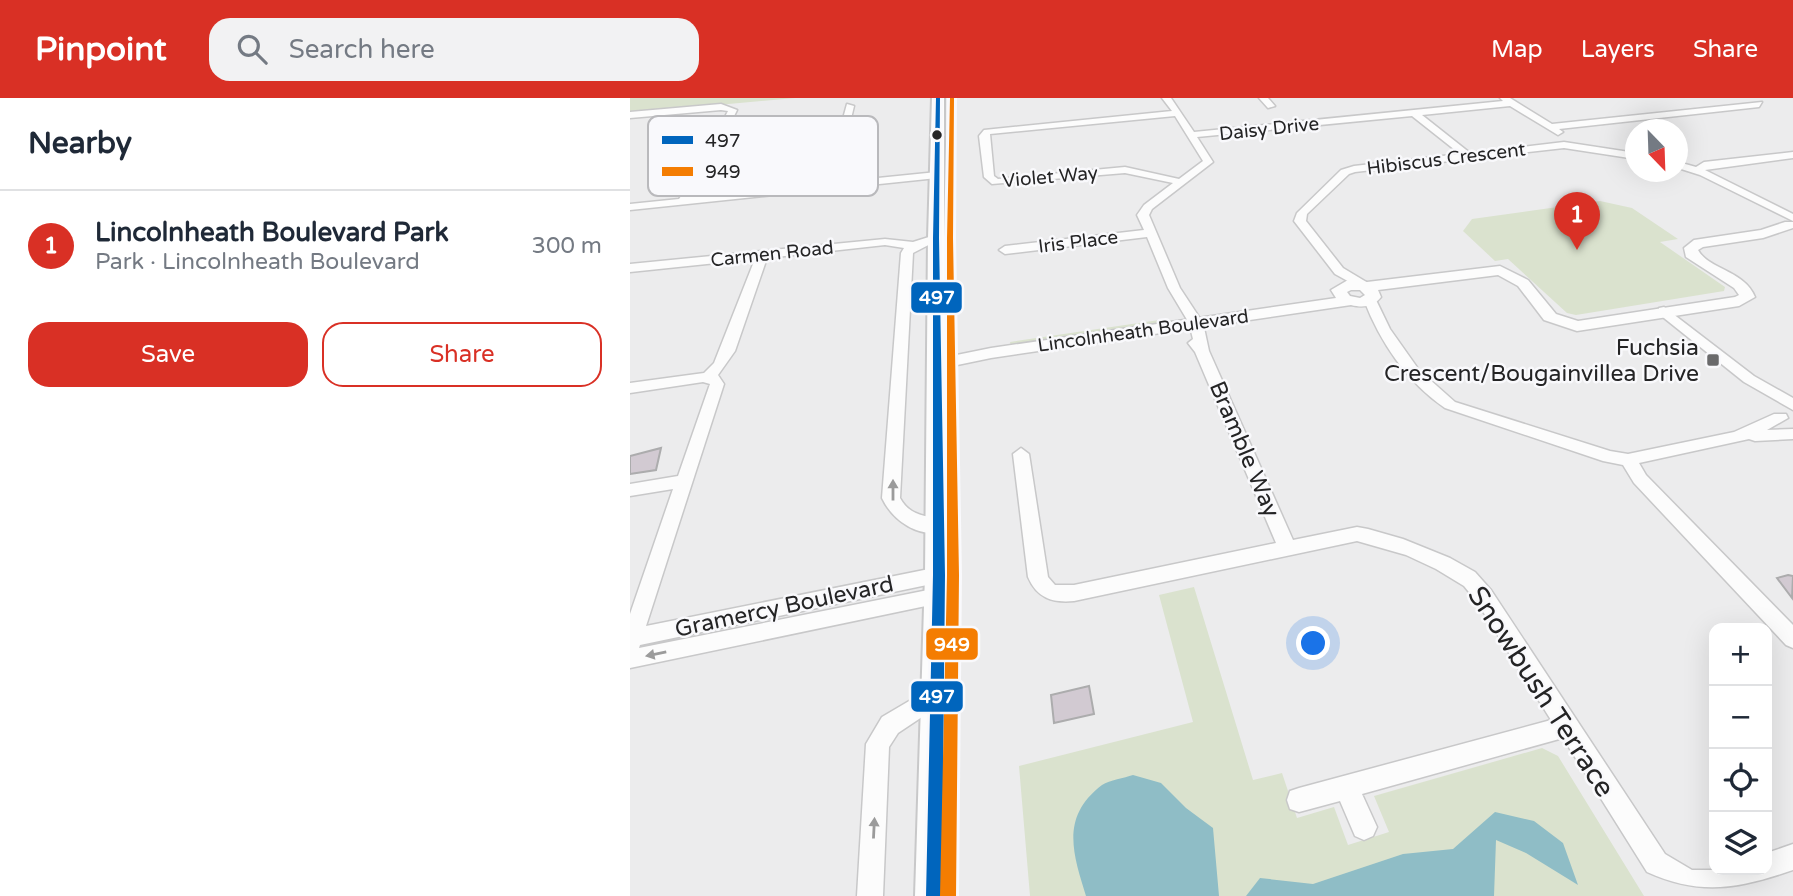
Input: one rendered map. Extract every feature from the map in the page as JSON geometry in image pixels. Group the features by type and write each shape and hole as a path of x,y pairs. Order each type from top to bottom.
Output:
{"main road":[{"path":"934,896 939,585 936,238 938,98"}],"street":[{"path":"1166,98 1175,106 1208,162 1145,209 1143,215 1188,319"},
{"path":"1263,98 1271,106"},
{"path":"1508,100 1566,138 1570,145"},
{"name":"Daisy Drive","path":"1193,135 1414,113 1508,100"},
{"path":"1549,127 1759,104"},
{"path":"848,116 850,106"},
{"name":"Violet Way","path":"1175,106 999,130 987,132 984,136 989,177 996,182 1125,170 1181,182"},
{"path":"630,115 730,108 733,111 731,116"},
{"path":"1414,113 1468,156"},
{"name":"Hibiscus Crescent","path":"1368,292 1339,271 1303,225 1300,217 1342,175 1354,169 1570,145 1625,154"},
{"path":"1701,169 1793,155"},
{"path":"1688,166 1701,169 1732,186 1772,209 1792,225"},
{"path":"878,179 937,172"},
{"path":"687,201 690,196"},
{"path":"630,207 730,196"},
{"path":"1381,326 1368,292 1495,274 1530,292 1550,317 1577,326 1593,326 1664,311 1739,301 1747,297 1742,286 1698,261 1691,254 1691,248 1699,243 1763,234 1792,225"},
{"name":"Iris Place","path":"1005,250 1150,233"},
{"path":"936,238 913,246 907,253 891,498 895,509 902,515 920,524 939,527"},
{"name":"Carmen Road","path":"630,268 885,242 913,246"},
{"path":"708,377 720,365 728,351 762,255"},
{"path":"1339,271 1345,296 1381,326 1428,390 1450,405 1628,460 1738,437 1793,432 1787,411 1664,311"},
{"name":"Lincolnheath Boulevard","path":"939,357 991,353 1188,319 1345,296 1353,284 1368,292"},
{"name":"Bramble Way","path":"1188,319 1192,339 1202,351 1287,547"},
{"path":"630,388 708,377 717,381 631,640"},
{"path":"1738,437 1787,411"},
{"name":"Snowbush Terrace","path":"1021,454 1038,577 1040,584 1049,592 1074,593 1347,535 1366,535 1464,575 1484,596 1656,863 1674,880 1699,887 1741,875"},
{"path":"1628,460 1640,479 1793,639"},
{"path":"630,490 685,481"},
{"name":"Gramercy Boulevard","path":"631,640 939,585"},
{"name":"Gramercy Boulevard","path":"630,659 939,585"},
{"path":"870,896 878,744 890,725 938,694"},
{"path":"1299,800 1567,726"},
{"path":"1348,788 1364,827"},
{"path":"1772,864 1793,857"}],"green space":[{"path":"630,98 795,98 630,113"},
{"path":"1600,201 1632,208 1678,239 1660,242 1725,287 1724,291 1576,315 1567,313 1508,259 1495,261 1463,231 1472,219"},
{"path":"1166,319 1174,321 1011,348 1010,342"},
{"path":"1194,587 1253,780 1282,773 1297,818 1334,807 1348,845 1389,832 1374,796 1542,748 1558,756 1644,896 1030,896 1019,766 1193,722 1159,595"}],"water":[{"path":"1133,775 1161,783 1186,808 1213,828 1219,896 1086,896 1077,865 1073,837 1080,810 1102,785"},
{"path":"1495,812 1534,821 1563,843 1578,885 1526,853 1496,840 1494,896 1246,896 1260,878 1313,884 1403,854 1453,849"}],"building":[{"path":"661,448 656,470 630,474 630,456"},
{"path":"1793,576 1792,598 1777,578"},
{"path":"1089,686 1094,714 1054,723 1051,695"}],"transit line":[{"name":"497","path":"934,896 939,575 936,238 938,98"},
{"name":"949","path":"948,896 953,575 950,238 952,98"}],"place":[{"name":"Lincolnheath Boulevard Park","path":"1577,250"},
{"name":"Fuchsia Crescent/Bougainvillea Drive","path":"1713,360"}]}
